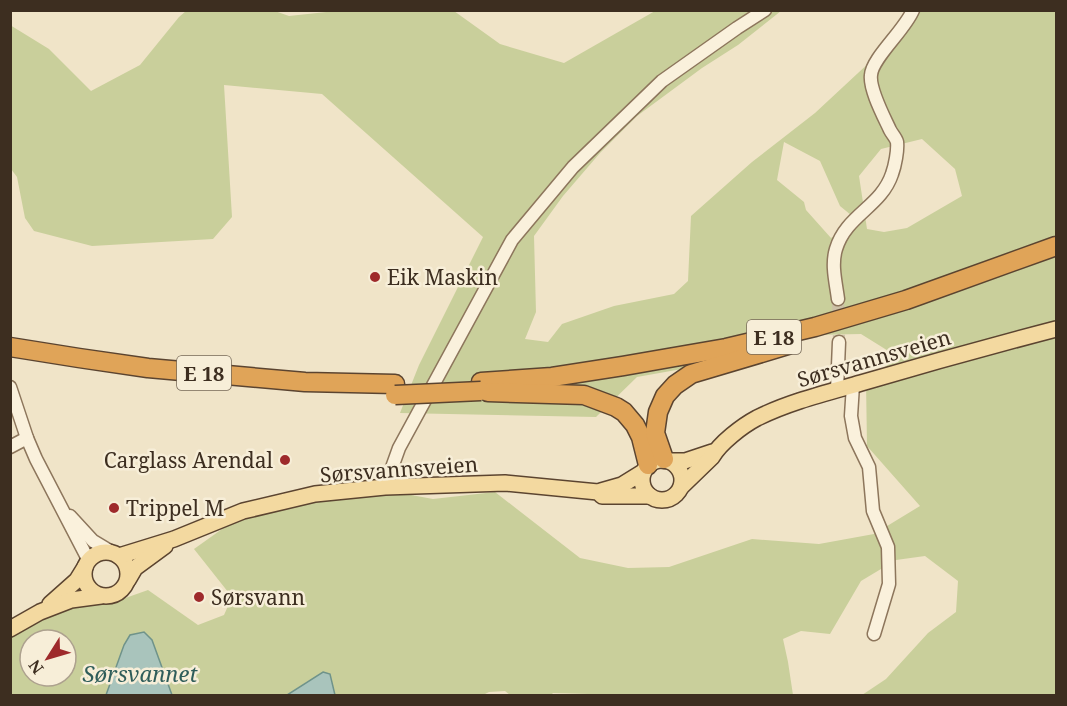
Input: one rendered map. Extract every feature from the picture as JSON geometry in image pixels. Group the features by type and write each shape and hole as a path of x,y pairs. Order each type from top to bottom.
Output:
{"highway":[{"name":"E 18","path":"481,387 726,348 815,327 906,300 1056,246"},
{"name":"E 18","path":"656,464 655,434 658,412 665,396 675,385 691,374 903,312 1056,257"},
{"name":"E 18","path":"12,352 140,378 298,392 549,386 617,378 788,345"},
{"name":"E 18","path":"481,387 584,395 610,404 624,412 635,425 656,464"}],"main road":[{"name":"Sørsvannsveien","path":"116,555 174,539 223,518 315,494 385,487 505,483 598,492 622,485 656,464 685,461 715,451 756,419 789,405 926,364 1056,329"},
{"name":"Sørsvannsveien","path":"681,487 712,457 715,451"},
{"path":"656,464 676,464 682,475 681,487 668,499 662,500 645,492 642,478 656,464"},
{"name":"Sørsvannsveien","path":"598,492 602,496 650,496"},
{"name":"Sørsvannsveien","path":"128,580 135,568 174,539"},
{"path":"40,612 78,580 87,564 100,553 116,555 124,561 127,567 126,585 119,593 107,597 94,593 89,588 84,574 87,564"},
{"path":"10,629 40,612 71,600 101,596"}],"street":[{"path":"385,487 399,448 512,240 573,167 662,81 765,10"},
{"path":"838,299 834,267 835,250 843,231 877,200 886,188 895,164 896,140 875,96 871,75 874,64 909,20 913,10"},
{"path":"837,390 839,342"},
{"path":"853,386 851,416 855,438 869,467 873,511 888,547 889,584 874,634"},
{"path":"10,387 27,438 87,564"},
{"path":"10,447 27,438"},
{"path":"61,506 93,541 116,555"}],"green space":[{"path":"272,10 289,16 345,10 454,11 500,44 564,63 655,11 781,11 738,45 702,68 637,116 600,153 563,196 534,236 536,312 525,339 548,342 562,324 614,306 674,294 688,281 691,216 752,162 815,113 886,47 907,11 1056,11 1056,695 862,695 886,679 928,633 956,612 958,581 925,556 896,560 861,581 830,634 801,631 783,639 793,695 590,696 588,694 553,693 550,696 510,695 505,691 489,692 481,696 335,695 330,674 308,681 287,695 172,695 165,677 130,635 124,645 106,695 11,695 11,630 55,611 117,601 148,590 198,625 224,615 232,597 194,549 239,517 362,486 433,499 495,492 580,558 628,568 669,567 752,539 819,544 874,534 920,506 867,446 866,381 898,357 861,334 812,335 755,356 637,377 596,417 400,413 419,365 483,237 322,94 224,85 232,217 213,239 92,246 34,231 25,218 17,177 11,169 10,25 49,49 91,91 140,65 186,11","holes":["922,139 955,169 962,196 907,228 884,232 867,229 859,176 881,149","784,142 820,161 840,206 857,220 831,238 806,210 804,202 777,180"]}],"water":[{"name":"Sørsvannet","path":"144,632 152,640 172,695 106,695 124,645 130,635"},
{"path":"323,672 330,674 335,695 287,695"}],"tunnel":[{"path":"838,299 839,342"}],"place":[{"name":"Eik Maskin","path":"375,277"},
{"name":"Carglass Arendal","path":"285,460"},
{"name":"Trippel M","path":"114,508"},
{"name":"Sørsvann","path":"199,597"}]}
